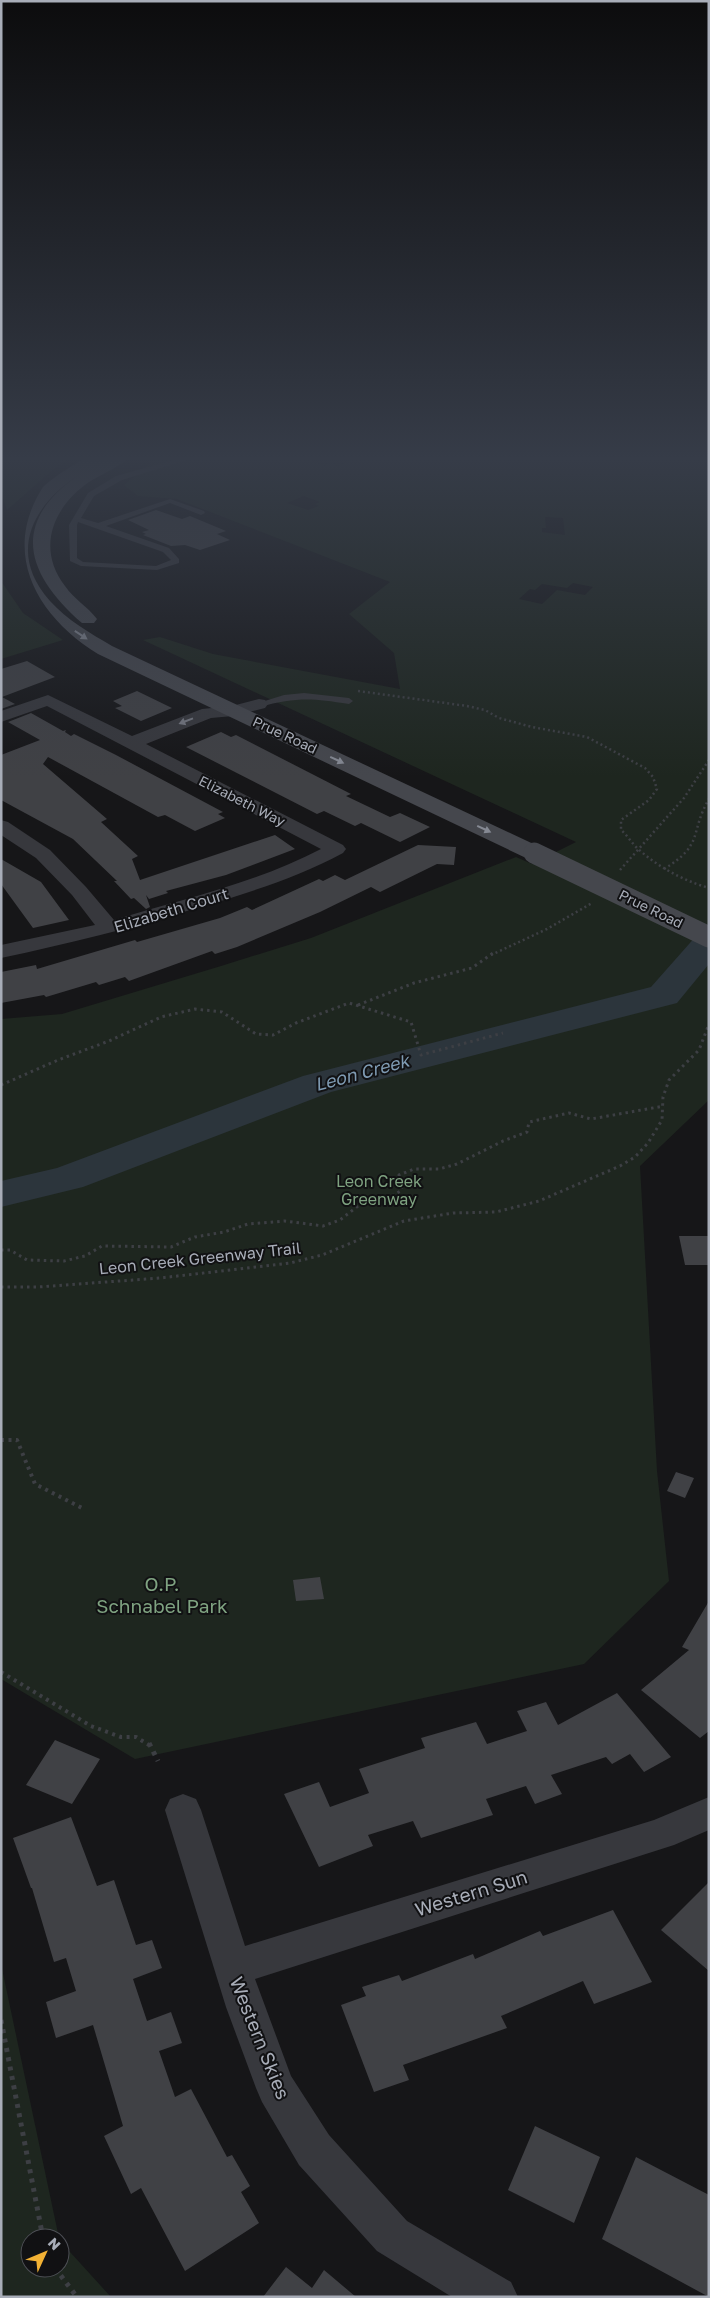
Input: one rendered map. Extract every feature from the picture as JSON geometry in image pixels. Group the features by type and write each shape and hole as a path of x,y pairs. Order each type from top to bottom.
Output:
{"main road":[{"name":"Prue Road","path":"21,562 24,574 46,607 83,637 105,650 234,711 541,849 709,921"},
{"name":"Prue Road","path":"43,562 45,572 68,603 102,629 259,704 709,937"}],"street":[{"name":"Elizabeth Way","path":"1,717 48,700 336,849"},
{"path":"131,743 208,713 234,711 259,704"},
{"path":"149,752 227,721 234,711"},
{"path":"1,826 43,854 79,891 109,928"},
{"name":"Elizabeth Court","path":"1,952 109,928 264,882 304,866 336,849"},
{"name":"Western Skies","path":"183,1810 232,1968 276,2088 314,2150 392,2236 496,2297"},
{"name":"Western Sun","path":"232,1968 661,1834 709,1813"}],"lane":[{"path":"79,562 82,564 158,568 173,562"},
{"path":"259,704 282,696 296,694 349,701"}],"path":[{"path":"356,691 467,706 485,710 499,718 532,727 568,732 587,738 645,768 652,774 657,789 649,800 621,820 621,830 638,850 664,869 700,886 709,888"},
{"path":"614,877 684,798 709,760"},
{"path":"664,869 675,863 692,846 703,807 709,799"},
{"path":"357,1005 402,990 414,982 472,968 498,950 547,929 590,905 596,898"},
{"path":"1,1085 58,1060 109,1041 161,1017 195,1009 222,1012 256,1034 273,1035 296,1023 349,1002 411,1022 421,1054 504,1033"},
{"name":"Leon Creek Greenway Trail","path":"1,1287 38,1287 160,1278 290,1263 322,1255 404,1221 453,1213 496,1212 518,1208 620,1166 635,1157 656,1133 662,1120 663,1097 669,1080 692,1058 702,1043 709,1024"},
{"name":"Leon Creek Greenway Trail","path":"702,1043 709,1040"},
{"path":"1,1250 10,1250 27,1260 64,1261 85,1256 102,1246 172,1247 195,1237 224,1232 248,1224 285,1221 323,1226 340,1220 367,1199 392,1196 402,1190 399,1175 414,1169 439,1169 456,1164 503,1141 527,1132 529,1122 569,1113 591,1119 664,1106"},
{"path":"1,1440 17,1440 35,1484 84,1509"},
{"path":"1,1672 91,1726 121,1737 136,1737 148,1742 158,1761"},
{"path":"1,2020 41,2228"},
{"path":"64,2278 78,2297"}],"green space":[{"name":"Leon Creek Greenway","path":"339,562 709,562 709,1100 640,1166 657,1471 669,1581 584,1664 135,1759 1,1679 1,1019 62,1014 221,966 311,938 516,857 532,864 576,842 143,640 160,637 213,654 400,689 394,653 349,614 390,582","holes":["573,583 593,587 585,595 557,590 542,604 519,599 530,589 535,590 542,584 567,588"]},
{"path":"1,581 23,613 63,640 1,659"},
{"path":"1,1964 57,2228 20,2228 20,2278 70,2278 70,2252 111,2297 1,2297"}],"building":[{"path":"27,661 55,677 2,697 15,704 1,709 1,669"},
{"path":"137,691 172,708 141,721 115,708 122,706 113,701"},
{"path":"31,713 63,731 66,730 65,732 71,736 74,734 116,755 223,812 218,814 225,818 195,831 165,815 158,817 48,757 43,764 107,819 101,822 138,856 132,859 140,880 275,835 295,849 226,875 166,891 168,893 149,899 146,895 150,907 146,909 134,898 131,899 114,881 117,881 73,839 1,800 1,755 40,740 8,722"},
{"path":"221,732 231,737 236,735 351,794 346,796 390,817 400,813 430,827 400,842 361,823 355,826 324,811 317,814 186,747"},
{"path":"418,845 456,847 454,865 437,864 380,892 371,887 320,912 237,947 215,954 212,951 129,981 125,977 99,985 96,982 46,997 44,995 1,1003 1,972 36,965 37,969 135,940 137,942 220,918 247,907 252,910 319,879 323,881 335,875 345,880"},
{"path":"1,859 41,882 69,920 33,928 1,884"},
{"path":"679,1236 709,1236 709,1265 685,1265"},
{"path":"676,1472 694,1478 685,1498 667,1491"},
{"path":"320,1577 324,1599 296,1601 293,1580"},
{"path":"709,1601 709,1731 700,1738 641,1690 689,1650 682,1647"},
{"path":"617,1693 671,1757 644,1772 630,1754 612,1764 606,1757 551,1775 562,1794 535,1804 526,1786 486,1799 493,1815 421,1838 413,1821 368,1835 373,1846 319,1867 284,1794 319,1782 330,1807 369,1793 359,1769 425,1748 421,1738 476,1722 487,1744 527,1731 517,1711 546,1702 558,1725"},
{"path":"55,1740 100,1759 72,1804 26,1785"},
{"path":"71,1817 97,1886 114,1880 136,1945 152,1940 162,1968 133,1979 147,2021 171,2012 182,2043 159,2051 175,2097 191,2089 227,2157 232,2155 250,2186 241,2192 259,2223 185,2271 141,2188 131,2194 104,2136 123,2126 93,2025 56,2038 46,2002 76,1991 66,1958 54,1962 32,1888 13,1838"},
{"path":"709,1882 709,1971 661,1930"},
{"path":"613,1910 652,1982 594,2004 583,1981 501,2016 507,2028 403,2065 409,2080 374,2092 341,2005 366,1996 362,1987 399,1975 402,1981 473,1954 475,1959 540,1931 543,1936"},
{"path":"535,2126 600,2157 574,2223 508,2190"},
{"path":"636,2157 709,2195 709,2297 602,2239"},
{"path":"286,2267 312,2288 324,2270 356,2297 263,2297"}],"waterway":[{"name":"Leon Creek","path":"1,1194 69,1178 317,1084 664,995 709,942"}],"park label":[{"name":"O.P. Schnabel Park","path":"162,1595"}]}
